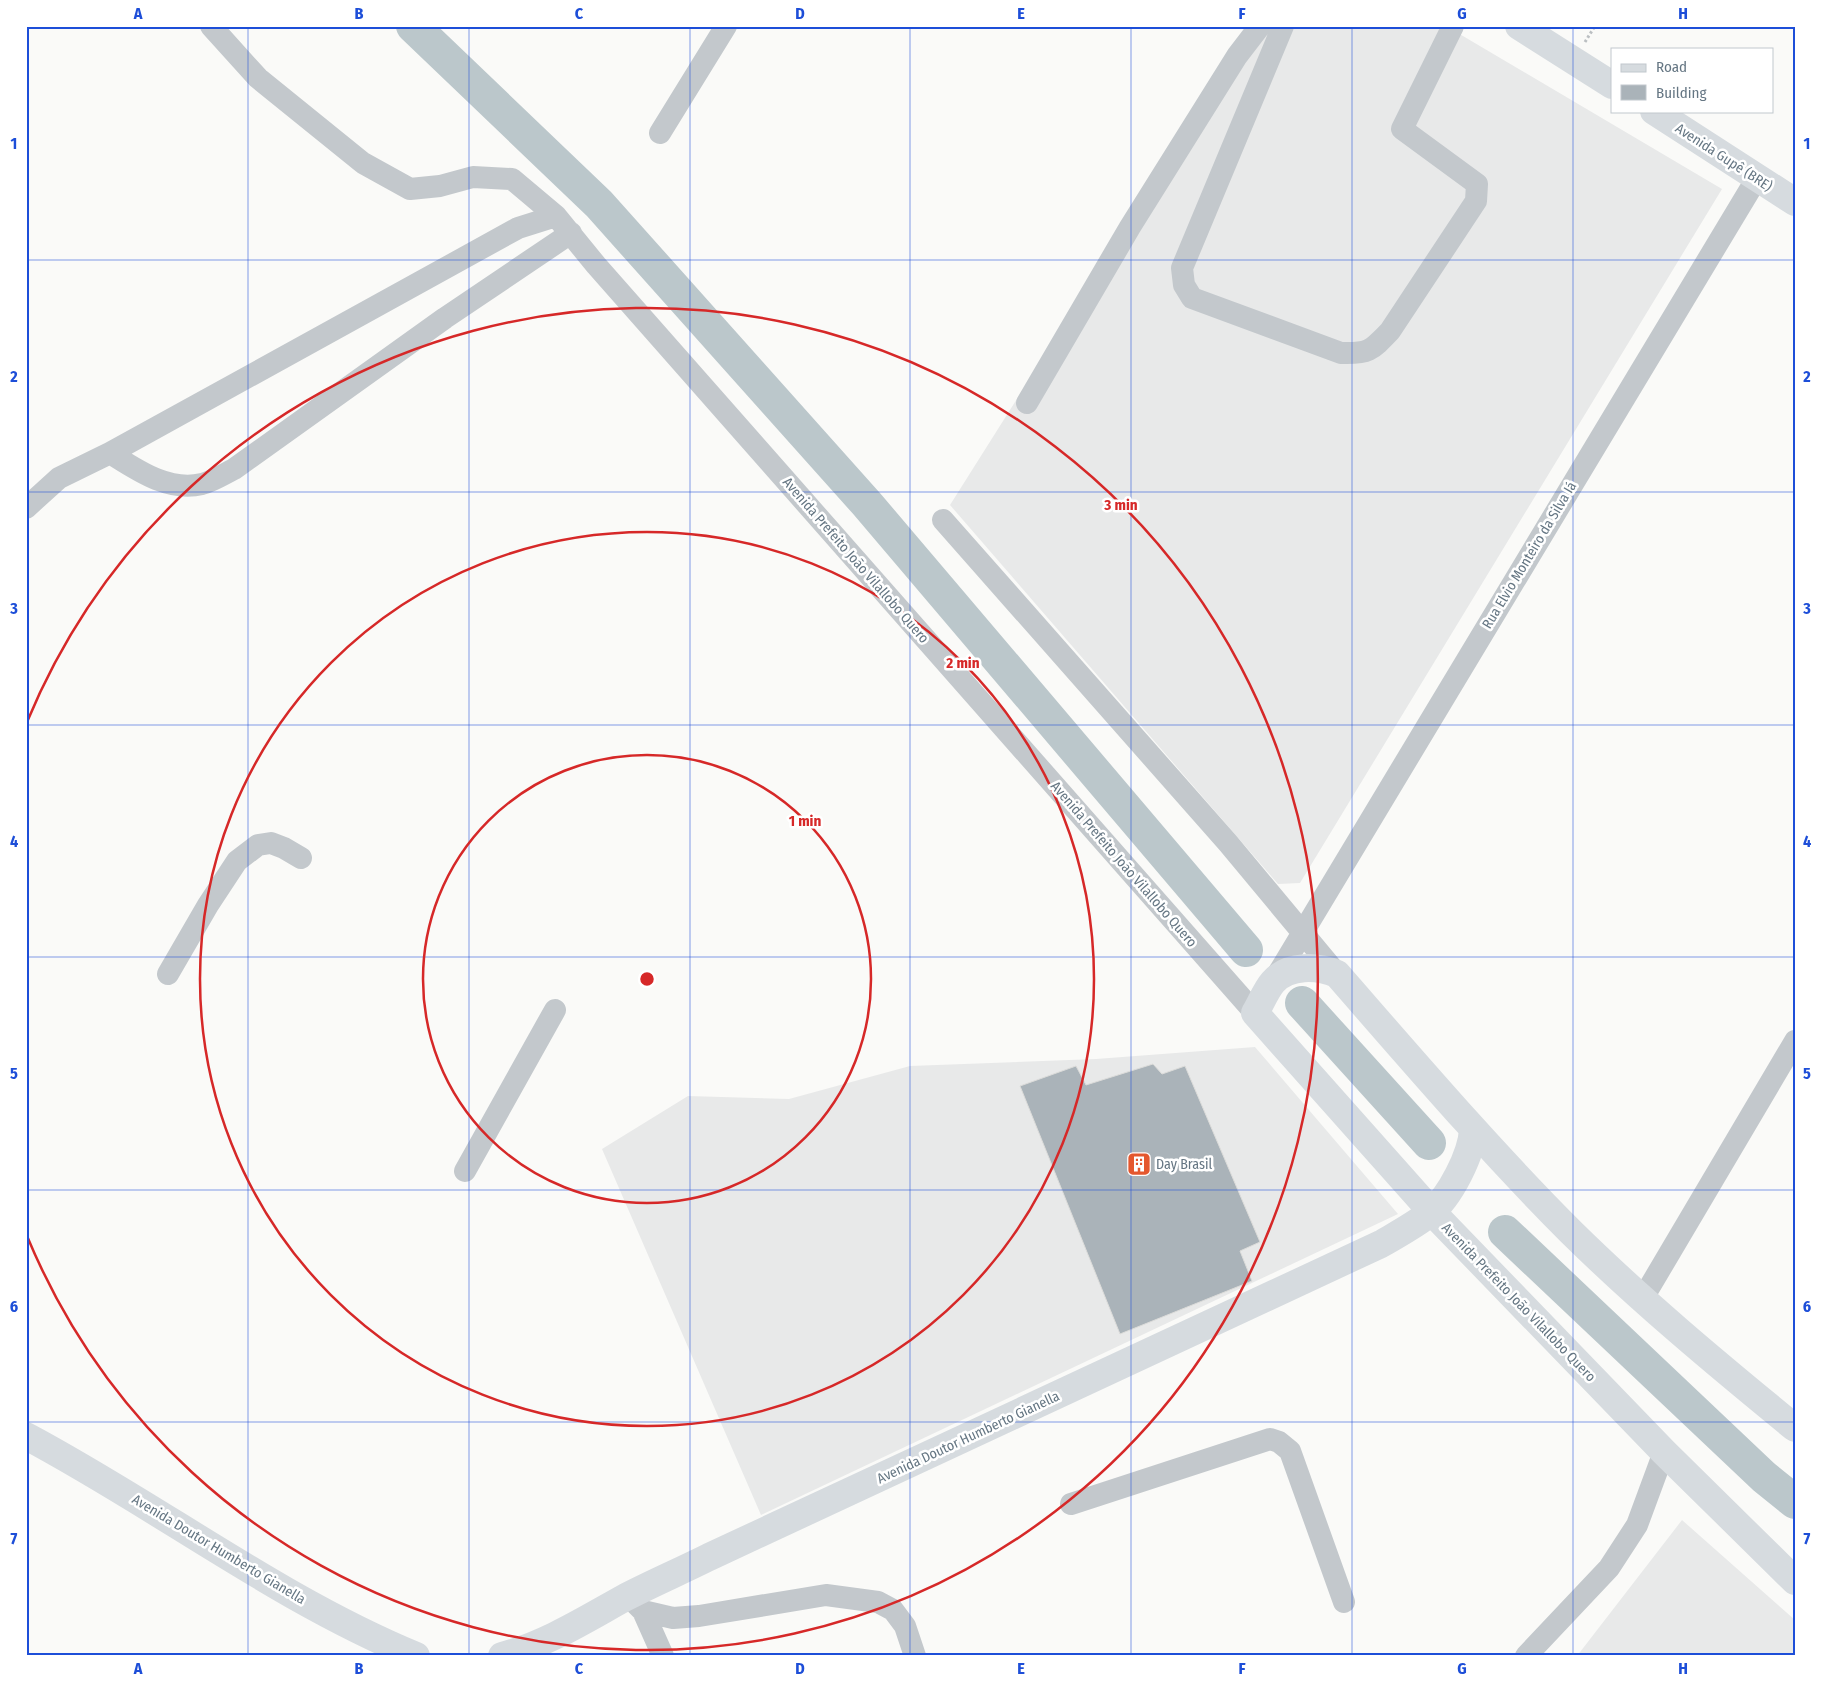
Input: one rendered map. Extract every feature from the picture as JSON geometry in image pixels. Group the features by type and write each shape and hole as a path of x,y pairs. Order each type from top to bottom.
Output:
{"main road":[{"path":"1519,26 1611,84"},
{"name":"Avenida Gupê (BRE)","path":"1656,112 1795,202"},
{"path":"1255,1013 1273,982 1287,973 1301,969 1325,969 1337,974 1473,1129 1570,1231 1643,1298 1795,1428"},
{"name":"Avenida Prefeito João Vilallobo Quero","path":"1255,1013 1432,1212 1664,1452 1795,1581"},
{"path":"1432,1212 1454,1182 1466,1159 1472,1141 1473,1129"},
{"name":"Avenida Doutor Humberto Gianella","path":"517,1654 561,1633 636,1604 1381,1244 1432,1212"},
{"name":"Avenida Doutor Humberto Gianella","path":"26,1436 79,1464 322,1611 381,1641 416,1656"}],"street":[{"name":"Avenida Prefeito João Vilallobo Quero","path":"211,26 258,78 363,163 410,188 440,186 473,176 512,179 564,225 596,265 1255,1013"},
{"path":"660,133 726,26"},
{"path":"1027,403 1136,219 1237,56 1260,26"},
{"path":"1283,26 1182,268 1184,285 1192,298 1341,353 1362,354 1376,346 1390,331 1476,201 1477,184 1402,129 1454,26"},
{"name":"Rua Elvio Monteiro da Silva Iá","path":"1302,932 1757,178"},
{"path":"110,453 136,470 165,483 203,484 234,469 445,318 564,225"},
{"path":"26,508 59,478 110,453 455,261 518,228 564,225"},
{"path":"943,520 1228,843 1337,974"},
{"path":"168,974 208,905 237,860 258,845 271,843 301,858"},
{"path":"1273,982 1302,932"},
{"path":"465,1171 555,1010"},
{"path":"1643,1298 1795,1041"},
{"path":"1071,1504 1270,1439 1279,1442 1290,1451 1344,1602"},
{"path":"1526,1656 1609,1568 1637,1525 1664,1452"},
{"path":"636,1604 673,1618 699,1616 826,1595 878,1602 893,1610 906,1626 915,1656"},
{"path":"636,1604 663,1656"}],"path":[{"path":"1582,47 1595,26"}],"shaded area":[{"path":"1252,26 1446,26 1722,189 1300,883 1278,884 950,505"},
{"path":"1255,1047 1398,1214 761,1515 602,1149 688,1096 789,1099 910,1066 1096,1059"},
{"path":"1682,1520 1795,1620 1795,1656 1577,1656"}],"building":[{"name":"Day Brasil","path":"1153,1064 1162,1074 1185,1066 1260,1242 1240,1251 1252,1281 1120,1334 1020,1086 1076,1066 1086,1085"}],"waterway":[{"path":"413,26 599,204 867,504 1246,950"},
{"path":"1302,1003 1429,1143"},
{"path":"1505,1232 1764,1477 1795,1502"}],"place":[{"name":"Day Brasil","path":"1139,1164"}]}
